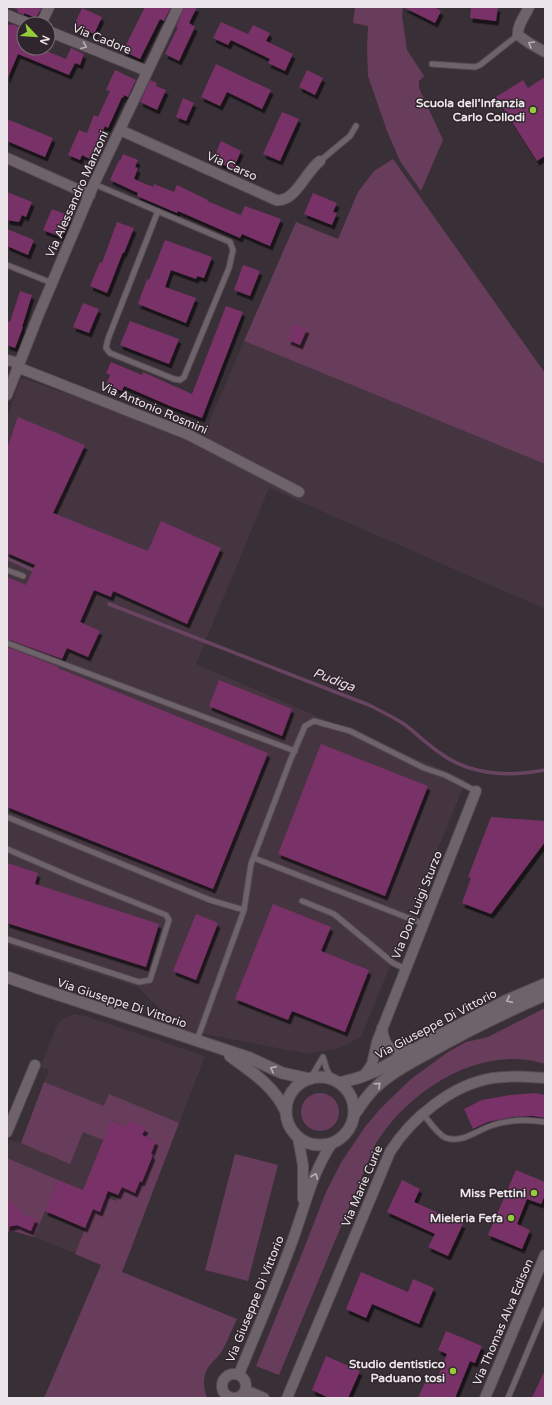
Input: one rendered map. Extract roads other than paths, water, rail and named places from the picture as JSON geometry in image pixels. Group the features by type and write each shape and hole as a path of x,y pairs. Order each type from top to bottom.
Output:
{"street":[{"name":"Via Alessandro Manzoni","path":"7,395 18,365 94,184 178,7"},
{"path":"529,7 518,30 518,35 545,52"},
{"name":"Via Cadore","path":"56,34 147,71"},
{"name":"Via Carso","path":"120,130 276,200 284,200 290,196 311,169 320,161"},
{"path":"7,158 90,195"},
{"name":"Via Antonio Rosmini","path":"7,360 187,434 299,492"},
{"name":"Via Don Luigi Sturzo","path":"364,1076 372,1064 382,1028 476,791"},
{"name":"Via Giuseppe Di Vittorio","path":"7,977 36,988"},
{"name":"Via Giuseppe Di Vittorio","path":"7,980 139,1021 250,1058 282,1073 310,1079"},
{"name":"Via Giuseppe Di Vittorio","path":"336,1082 364,1076 505,1002 545,984"},
{"name":"Via Giuseppe Di Vittorio","path":"354,1115 362,1102 377,1086 406,1066 510,1010 545,995"},
{"path":"382,1028 384,1042 388,1047 398,1051 414,1049"},
{"name":"Via Giuseppe Di Vittorio","path":"223,1050 245,1066 270,1088 278,1097 286,1112"},
{"path":"7,1132 35,1065"},
{"name":"Via Marie Curie","path":"287,1398 390,1152 397,1141 423,1114 447,1096 472,1084 492,1078 521,1076 545,1078"},
{"path":"321,1078 336,1082 349,1094 354,1108 354,1115 349,1129 344,1135 332,1143 318,1145 304,1142 298,1138 289,1126 286,1112 289,1098 297,1086 310,1079 321,1078"},
{"name":"Via Giuseppe Di Vittorio","path":"298,1138 303,1165 302,1211"},
{"name":"Via Giuseppe Di Vittorio","path":"239,1374 293,1241 302,1211 319,1166 332,1143"},
{"name":"Via Thomas Alva Edison","path":"485,1398 545,1255"},
{"name":"Via Giuseppe Di Vittorio","path":"235,1373 239,1374 244,1379 246,1390 241,1396 229,1397 222,1388 223,1381 228,1375 235,1373"},
{"path":"246,1390 264,1398"}],"lane":[{"path":"432,64 475,67 480,65 518,35"},
{"path":"320,161 350,136 356,126"},
{"path":"94,184 158,211 230,242 233,250 229,268 184,377 180,380 174,379 110,353 106,348 108,338 158,211"},
{"path":"7,265 52,283"},
{"path":"7,570 23,576"},
{"path":"7,643 294,751"},
{"path":"197,1041 244,910 251,864 305,726 314,721 350,731 424,768 444,775 476,791"},
{"path":"7,817 210,900 244,910"},
{"path":"7,849 76,880 166,915 170,920 150,980 140,982 7,939"},
{"path":"254,858 424,924"},
{"path":"302,901 334,914 393,963 406,969"},
{"path":"310,1079 323,1054 327,1070 336,1082"},
{"path":"423,1114 442,1136 452,1139 464,1138 490,1126 513,1121 533,1120 545,1122"},
{"path":"508,1398 545,1310"}],"waterway":[{"name":"Pudiga","path":"7,558 33,570"},
{"name":"Pudiga","path":"109,604 369,705 404,724 440,753 452,761 464,766 490,773 504,774 517,774 545,770"}],"place":[{"name":"Scuola dell’Infanzia Carlo Collodi","path":"533,110"},
{"name":"Miss Pettini","path":"534,1193"},
{"name":"Mieleria Fefa","path":"511,1218"},
{"name":"Studio dentistico Paduano tosi","path":"453,1371"}]}
